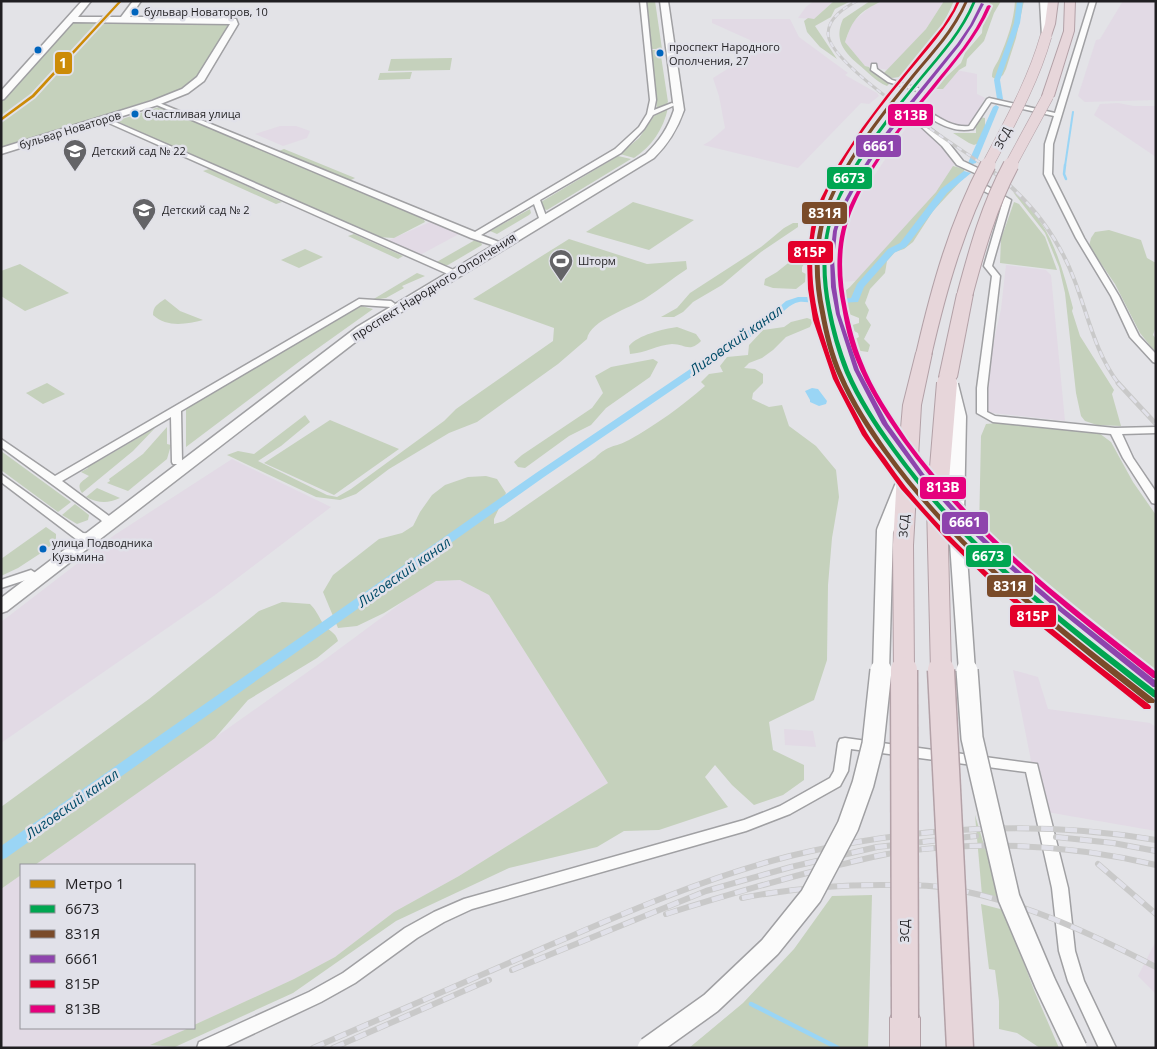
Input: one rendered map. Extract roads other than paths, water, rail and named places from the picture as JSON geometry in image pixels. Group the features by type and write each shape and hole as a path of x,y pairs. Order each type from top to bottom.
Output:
{"highway":[{"name":"ЗСД","path":"905,1048 903,545 912,405 937,295 956,238 979,182 1026,93 1040,58 1050,24 1053,1"},
{"name":"ЗСД","path":"960,1048 939,621 936,504 948,377 965,294 980,238 997,191 1048,96 1068,32 1070,1"}],"main road":[{"path":"1,97 88,1"},
{"path":"72,19 124,19 138,1"},
{"name":"проспект Народного Ополчения","path":"498,245 646,152 663,133 670,120 672,105 659,1"},
{"name":"проспект Народного Ополчения","path":"107,521 177,462 343,336 392,304 642,161 667,137 677,118 679,105 664,1"},
{"path":"1044,1 1046,36"},
{"name":"бульвар Новаторов","path":"1,151 104,119 185,91 197,84 234,22 224,20 124,19"},
{"name":"проспект Народного Ополчения","path":"1,596 107,521 350,338 450,272"},
{"path":"948,377 958,417 956,514 972,738 1009,898 1045,983 1076,1048"},
{"path":"648,1048 712,1003 770,947 811,896 848,826 863,784 877,718 880,690 885,531 907,475"},
{"name":"проспект Народного Ополчения","path":"1,607 86,536"}],"street":[{"path":"474,236 618,151 635,137 650,114 653,100 643,1"},
{"path":"1093,1 1049,144 1048,174 1084,246 1115,296 1135,337 1156,360"},
{"path":"874,65 874,70 883,78 919,90 921,92 915,103 916,106 940,121 960,128 971,128 989,100 1057,115"},
{"path":"155,102 498,245"},
{"path":"650,114 672,105"},
{"path":"104,119 450,272"},
{"path":"919,122 945,144 960,163 983,174 980,184 984,189 1007,200 988,266 996,276 982,388 982,413 993,419 1115,431 1156,430"},
{"path":"536,200 542,216"},
{"path":"54,481 359,302 392,304"},
{"path":"176,409 177,462"},
{"path":"1115,431 1128,458 1156,501"},
{"path":"1,442 107,521"},
{"path":"1,477 86,536"},
{"path":"1,584 30,574"},
{"path":"205,1048 315,997 349,978 411,933 438,917 469,904 644,852 746,825 784,810 835,782 840,771 845,743 1032,768 1060,888 1067,951 1076,981 1108,1048"}],"water":[{"path":"812,388 818,389 827,401 826,404 819,406 810,402 805,391"}],"waterway":[{"name":"Лиговский канал","path":"1000,99 997,80 1017,23 1020,1"},
{"name":"Лиговский канал","path":"972,163 996,107"},
{"path":"1065,166 1073,112"},
{"path":"1065,165 1064,174 1066,179"},
{"name":"Лиговский канал","path":"840,301 855,300 860,286 891,251 903,245 944,191 967,173"},
{"name":"Лиговский канал","path":"1,854 540,475 772,318 789,303 803,299 810,300"},
{"path":"751,1004 838,1048"}],"railway":[{"path":"857,1 842,10 831,23 828,34 834,48 871,85 923,124 985,166"},
{"path":"984,165 1026,201 1058,245 1074,279 1098,347 1119,384"},
{"path":"1118,383 1156,424"},
{"path":"313,1048 633,910 726,875 790,856 880,838 972,829 1064,830 1110,833 1156,840"},
{"path":"512,970 706,891 791,867 877,847 976,836"},
{"path":"1056,837 1113,843 1156,851"},
{"path":"666,914 830,867 891,853 933,848 1029,846 1093,853 1156,865"},
{"path":"1098,864 1156,914"},
{"path":"742,898 812,888 864,885 915,885 947,888 974,893 1028,909 1080,930 1156,967"},
{"path":"333,1048 489,980"}],"metro line":[{"name":"1","path":"1,120 33,96 121,1"}],"place":[{"name":"бульвар Новаторов, 10","path":"135,12"},
{"name":"проспект Народного Ополчения, 27","path":"660,53"},
{"name":"Счастливая улица","path":"135,114"},
{"name":"Детский сад № 22","path":"75,172"},
{"name":"Детский сад № 2","path":"144,231"},
{"name":"Шторм","path":"561,282"},
{"name":"улица Подводника Кузьмина","path":"43,549"}]}
